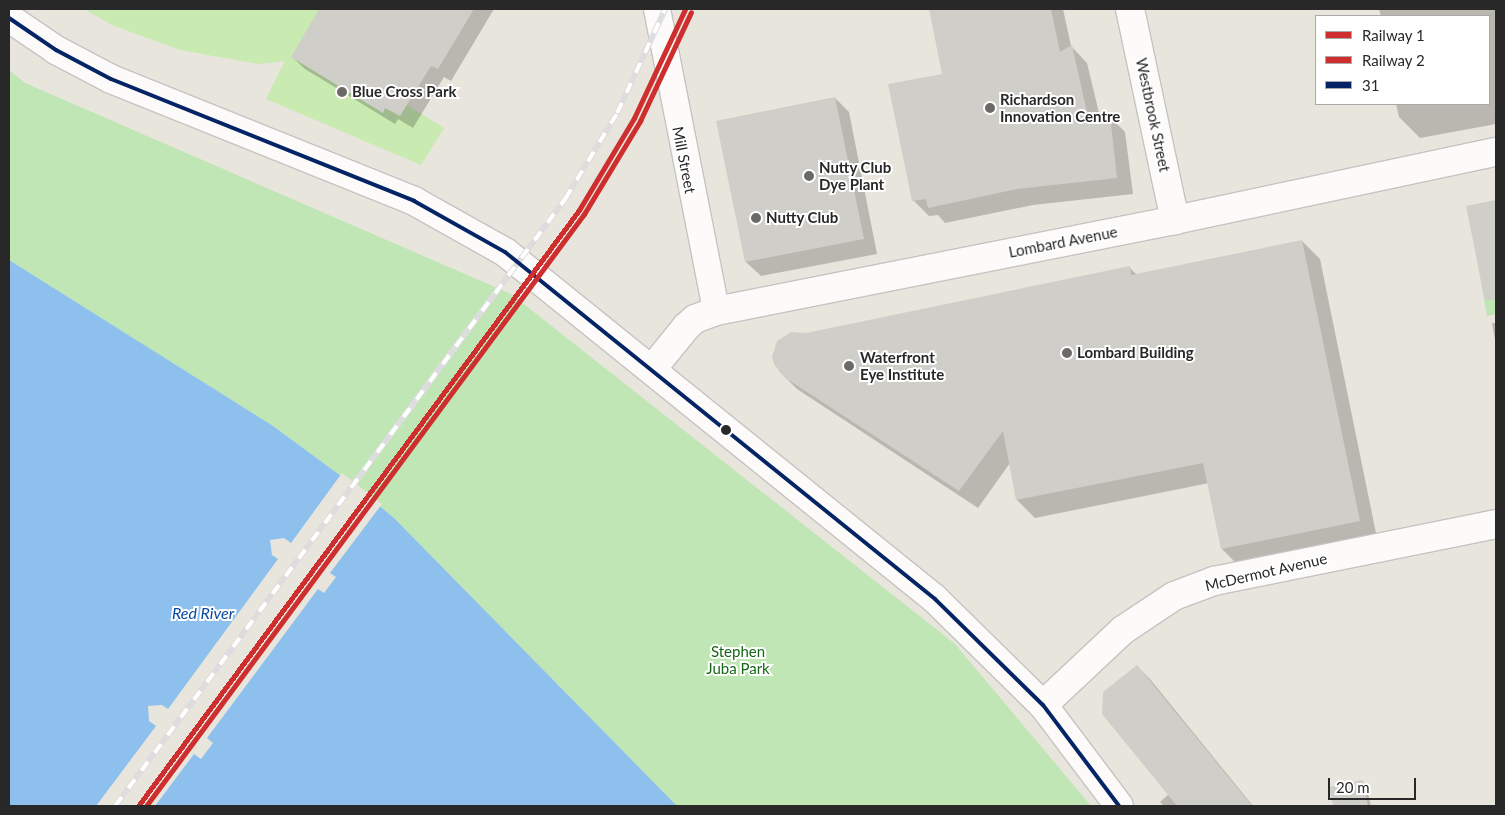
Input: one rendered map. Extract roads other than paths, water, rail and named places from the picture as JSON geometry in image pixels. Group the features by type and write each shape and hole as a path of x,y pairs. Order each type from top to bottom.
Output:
{"street":[{"name":"Mill Street","path":"657,9 716,311"},
{"name":"Westbrook Street","path":"1130,9 1175,220"},
{"path":"9,18 56,50 110,78 414,200 460,224 542,280 936,599 1043,705 1119,806"},
{"name":"Lombard Avenue","path":"652,369 691,323 716,311 1175,220 1496,152"},
{"name":"McDermot Avenue","path":"1043,705 1123,630 1174,596 1214,581 1496,524"}],"water":[{"name":"Red River","path":"9,260 273,426 360,490 394,518 677,806 9,806"}],"railway":[{"path":"115,806 565,199 617,113 665,9"}],"rail line":[{"name":"1","path":"138,806 579,210 634,118 685,9"},
{"name":"2","path":"146,806 584,214 640,121 691,12"}],"place":[{"name":"Blue Cross Park","path":"342,92"},
{"name":"Richardson Innovation Centre","path":"990,108"},
{"name":"Nutty Club Dye Plant","path":"809,176"},
{"name":"Nutty Club","path":"756,218"},
{"name":"Lombard Building","path":"1067,353"},
{"name":"Waterfront Eye Institute","path":"849,366"}],"park label":[{"name":"Stephen Juba Park","path":"738,660"}]}
